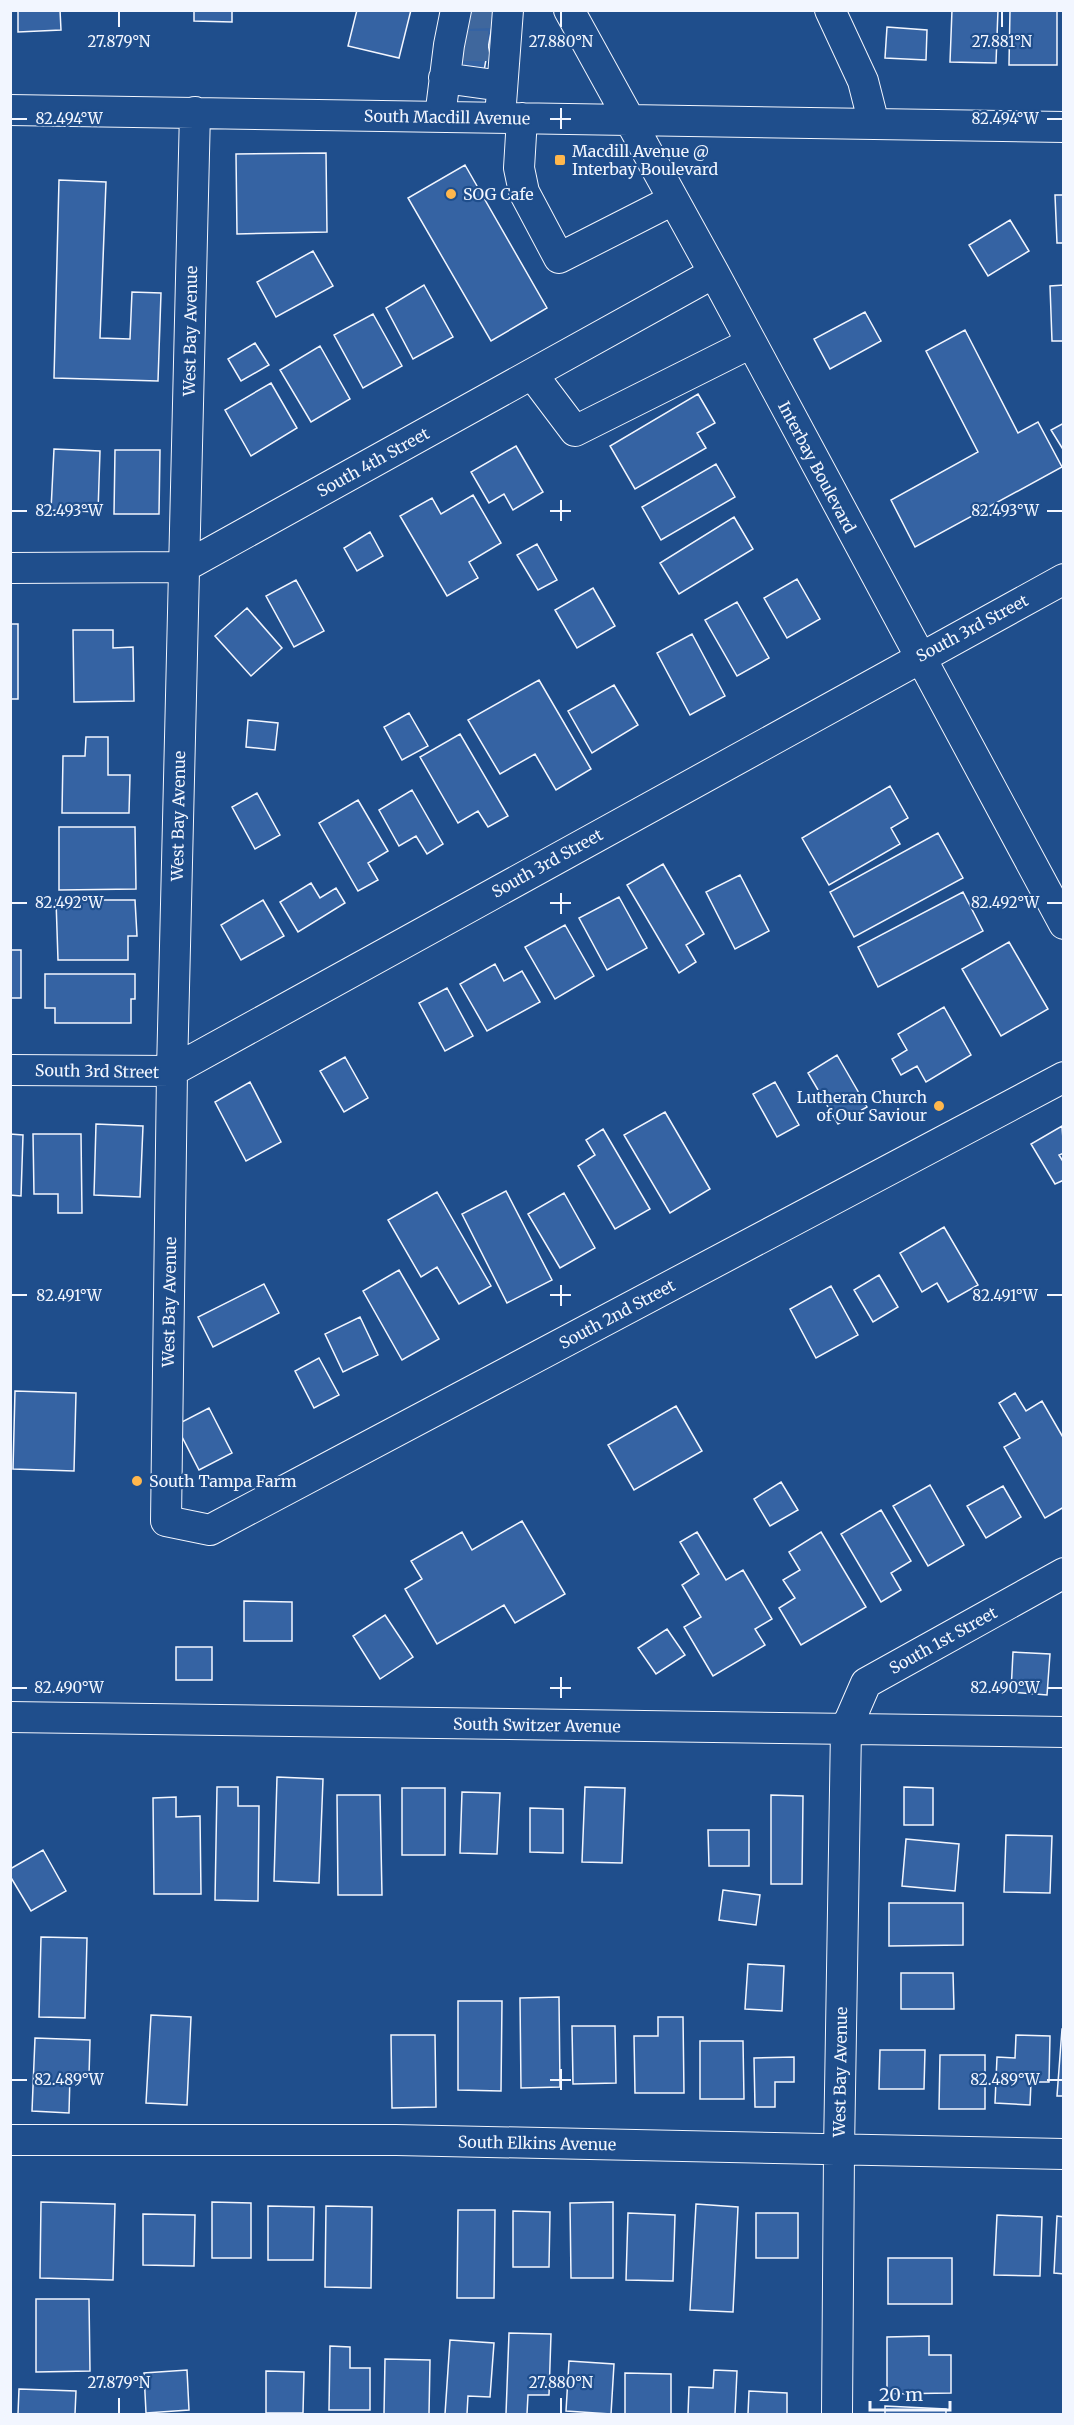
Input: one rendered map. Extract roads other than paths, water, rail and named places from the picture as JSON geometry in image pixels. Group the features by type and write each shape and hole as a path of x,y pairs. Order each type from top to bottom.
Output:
{"street":[{"name":"Interbay Boulevard","path":"569,10 714,273 918,657 1064,924"},
{"path":"830,10 863,81 874,124"},
{"path":"504,12 497,47 502,86 511,118 524,192 559,258 673,200"},
{"path":"440,117 444,78 453,45 458,13"},
{"path":"444,78 502,86"},
{"name":"South Macdill Avenue","path":"10,111 195,112 1064,127"},
{"name":"West Bay Avenue","path":"166,1521 172,1071 195,112"},
{"name":"South 4th Street","path":"10,568 184,567 714,273"},
{"path":"532,374 575,431 751,343"},
{"name":"South 3rd Street","path":"10,1070 172,1071 918,657 1064,579"},
{"name":"South 2nd Street","path":"166,1521 210,1530 1064,1077"},
{"name":"South 1st Street","path":"846,1729 866,1683 1064,1574"},
{"name":"South Switzer Avenue","path":"10,1717 1064,1732"},
{"name":"West Bay Avenue","path":"837,2415 846,1729"},
{"name":"South Elkins Avenue","path":"10,2140 396,2140 1064,2154"}],"tunnel":[{"path":"464,14 495,13"},
{"path":"458,46 489,46"}],"place":[{"name":"Macdill Avenue @ Interbay Boulevard","path":"560,160"},
{"name":"SOG Cafe","path":"451,194"},
{"name":"Lutheran Church of Our Saviour","path":"939,1106"},
{"name":"South Tampa Farm","path":"137,1481"}]}
